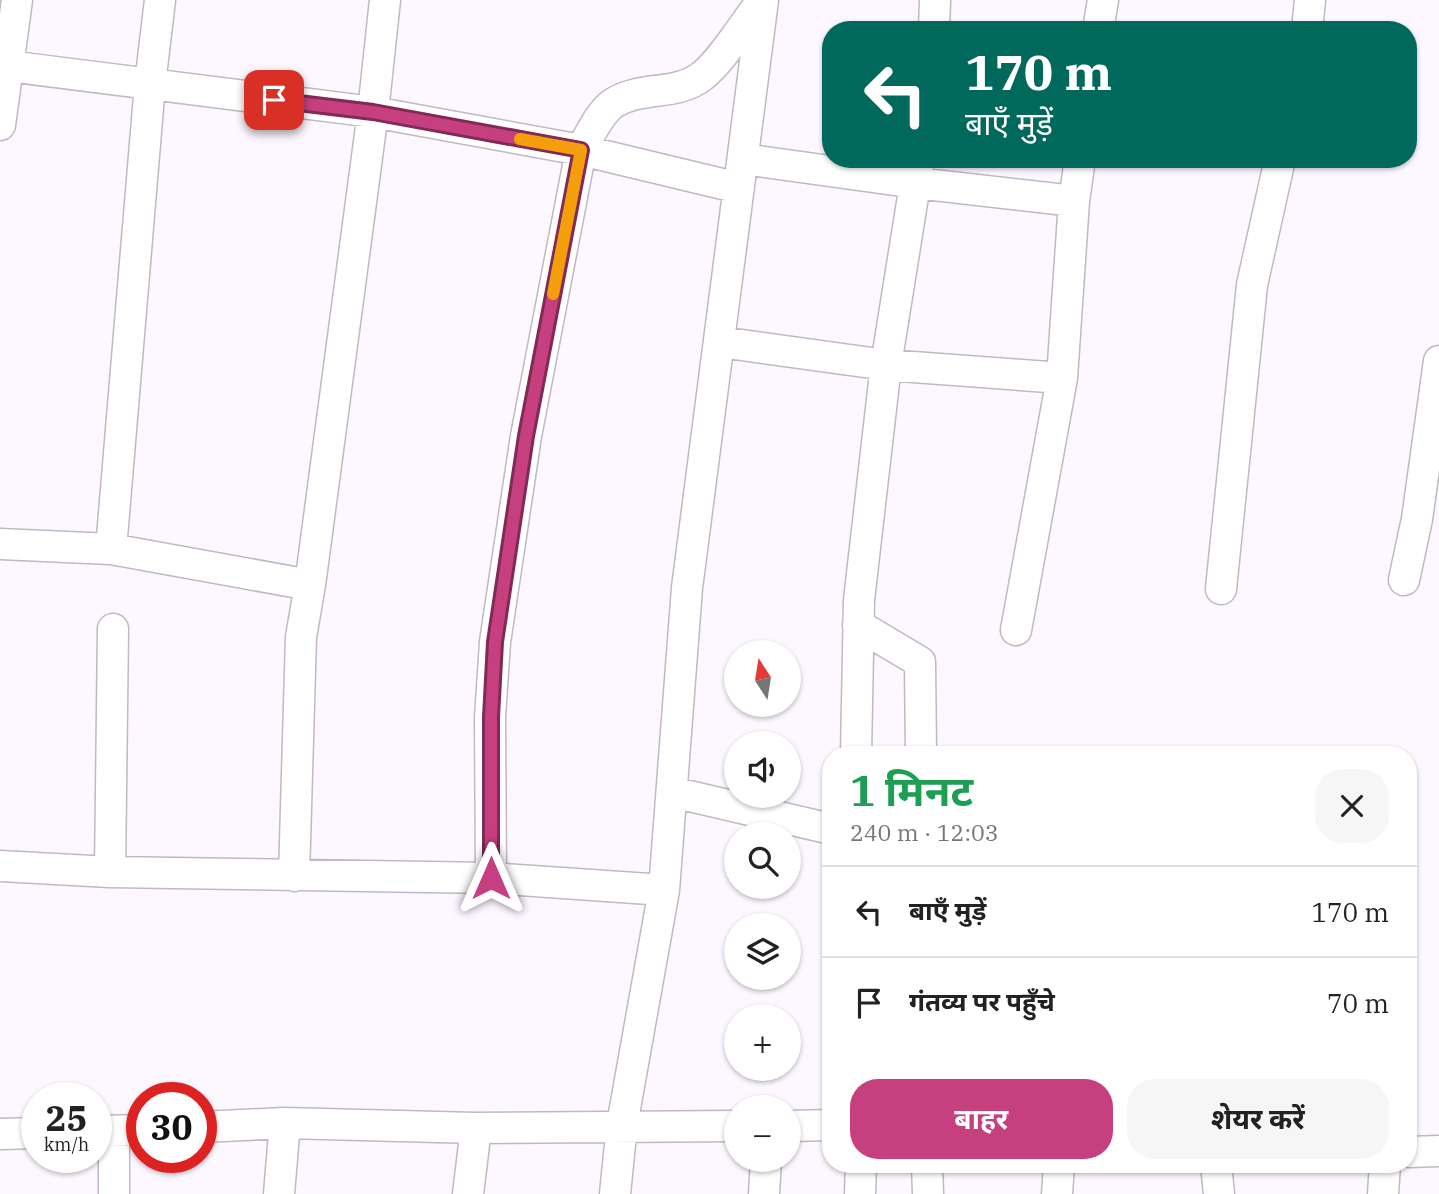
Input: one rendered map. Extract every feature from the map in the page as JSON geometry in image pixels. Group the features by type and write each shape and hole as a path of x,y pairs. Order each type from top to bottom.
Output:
{"street":[{"path":"0,125 4,66 17,0"},
{"path":"111,549 150,84 160,0"},
{"path":"294,876 301,637 373,112 385,0"},
{"path":"491,878 491,717 495,642 526,436 581,150 610,106 627,97 676,88 702,76 717,62 763,0"},
{"path":"615,1194 622,1125 664,890 687,588 763,0"},
{"path":"934,21 935,0"},
{"path":"1099,21 1102,0"},
{"path":"1308,21 1310,0"},
{"path":"4,66 373,112 581,150 739,188"},
{"path":"743,159 822,164"},
{"path":"874,168 917,171 1074,201"},
{"path":"1016,630 1062,377 1079,168"},
{"path":"1221,589 1252,285 1278,168"},
{"path":"856,746 859,600 886,365 917,171"},
{"path":"720,342 886,365 1062,377"},
{"path":"1404,580 1428,521 1439,361"},
{"path":"0,544 111,549 310,585"},
{"path":"859,625 920,662 921,746"},
{"path":"110,872 113,629"},
{"path":"672,792 822,827"},
{"path":"0,866 110,872 491,878 664,890"},
{"path":"217,1126 285,1123 476,1128 724,1126"},
{"path":"279,1194 285,1123"},
{"path":"801,1126 822,1125"},
{"path":"468,1194 476,1128"},
{"path":"114,1194 117,1131"},
{"path":"0,1134 21,1133"},
{"path":"1417,1152 1439,1152"},
{"path":"764,1194 765,1172"},
{"path":"860,1194 861,1173"},
{"path":"927,1173 928,1194"},
{"path":"1057,1194 1058,1173"},
{"path":"1217,1173 1219,1194"},
{"path":"1383,1194 1384,1173"}],"slow traffic":[{"path":"520,139 581,150 553,294"}],"route":[{"path":"274,100 373,112 581,150 526,436 495,642 491,717 491,878"}]}
